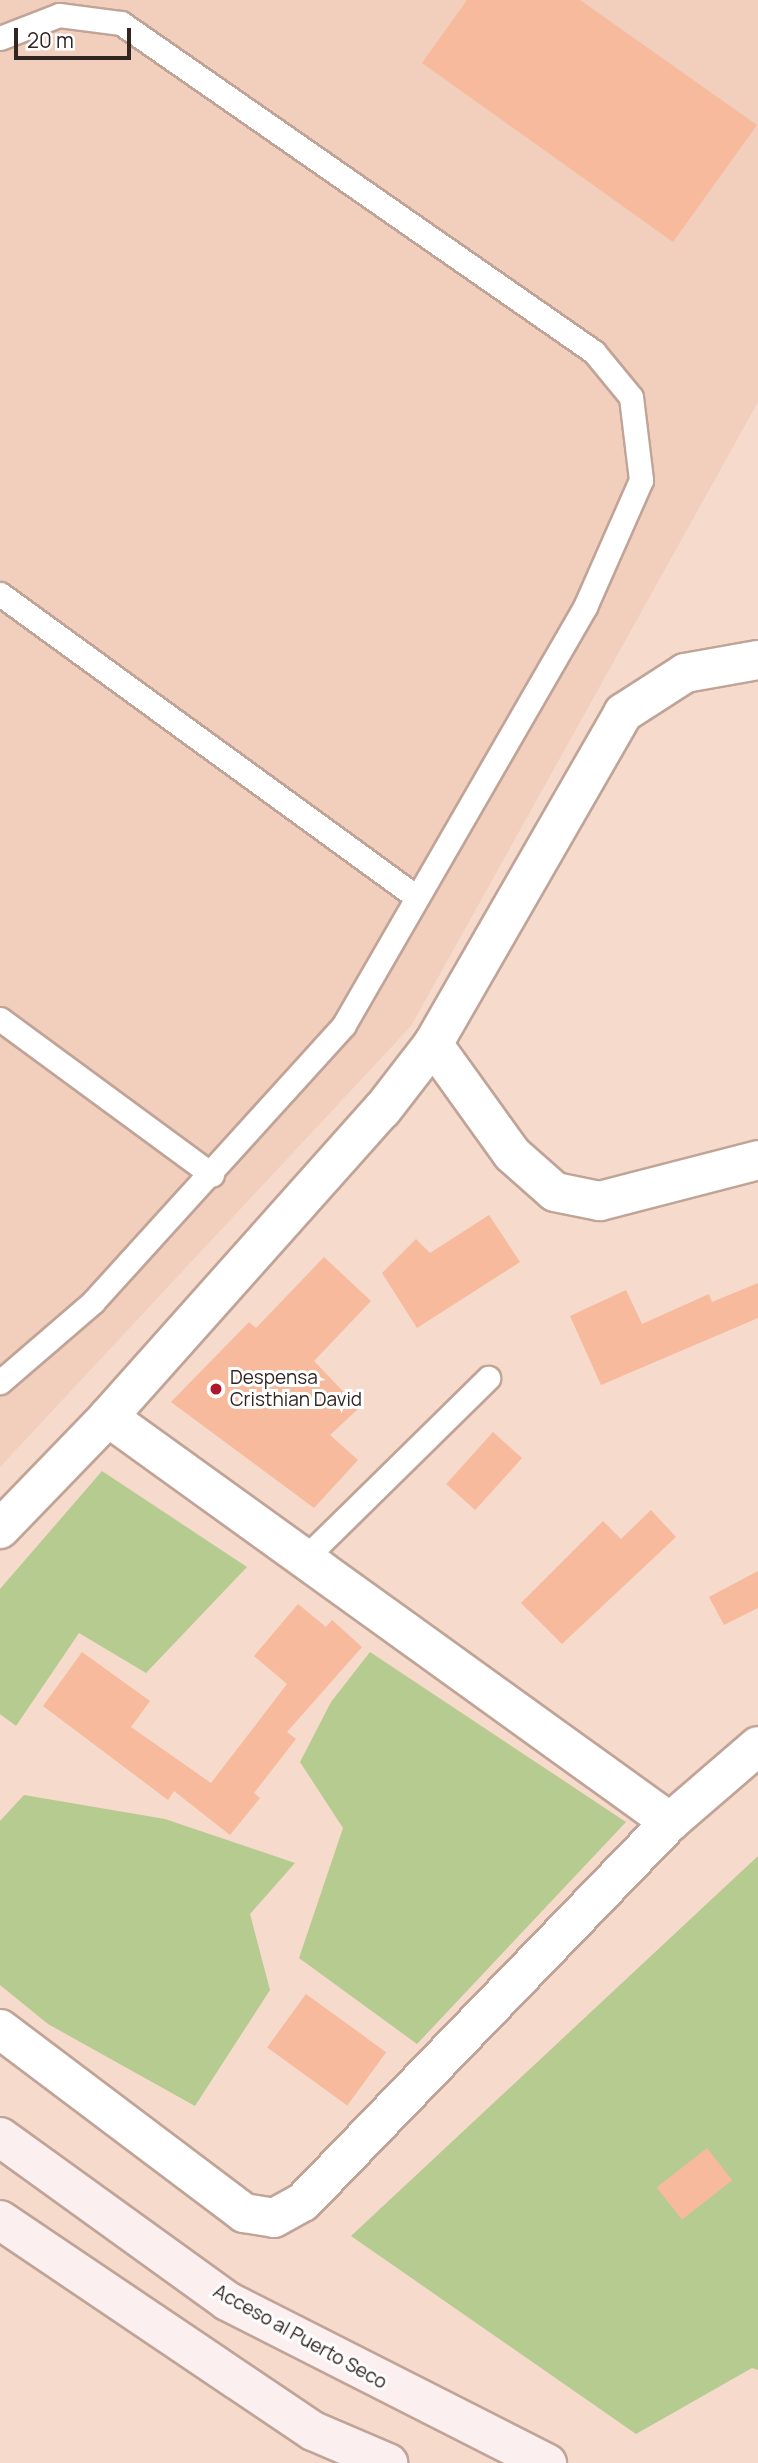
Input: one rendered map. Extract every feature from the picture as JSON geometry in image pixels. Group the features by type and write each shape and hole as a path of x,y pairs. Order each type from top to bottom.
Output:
{"main road":[{"name":"Acceso al Puerto Seco","path":"0,2137 227,2301 547,2463"},
{"path":"0,2220 313,2431 388,2463"}],"street":[{"path":"0,1529 108,1417 382,1110 433,1044 623,713 685,673 758,660"},
{"path":"433,1044 512,1154 555,1192 600,1201 758,1160"},
{"path":"108,1417 670,1822"},
{"path":"0,2029 244,2213 274,2218 303,2202 670,1822 758,1746"}],"lane":[{"path":"0,38 59,15 121,23 594,352 631,397 642,480 585,607 415,896 344,1025 212,1175 93,1302 0,1381"},
{"path":"0,594 415,896"},
{"path":"0,1019 212,1175"},
{"path":"305,1558 488,1378"}],"shaded area":[{"path":"0,0 758,0 758,402 411,1026 0,1467"}],"green space":[{"path":"102,1471 247,1567 146,1673 79,1633 16,1726 0,1714 0,1589"},
{"path":"370,1652 626,1822 417,2044 299,1958 343,1828 300,1762 331,1702"},
{"path":"24,1795 165,1819 295,1863 250,1914 270,1990 195,2106 48,2024 0,1985 0,1821"},
{"path":"758,1856 758,2370 752,2368 636,2434 351,2236"}],"building":[{"path":"467,0 580,0 757,125 673,242 422,63"},
{"path":"489,1215 520,1262 417,1328 382,1273 416,1239 430,1253"},
{"path":"324,1257 371,1301 314,1361 359,1408 330,1435 358,1460 314,1508 171,1402 249,1322 256,1328"},
{"path":"758,1283 758,1318 601,1385 570,1316 626,1290 642,1324 709,1294 712,1302"},
{"path":"493,1432 522,1458 475,1510 446,1484"},
{"path":"651,1510 676,1537 562,1644 521,1603 603,1521 621,1539"},
{"path":"758,1571 758,1608 724,1625 709,1597"},
{"path":"298,1604 326,1627 332,1620 362,1647 287,1732 296,1739 254,1793 260,1798 230,1835 174,1791 168,1800 43,1706 82,1652 150,1701 131,1727 211,1783 287,1684 254,1656"},
{"path":"306,1994 386,2052 347,2106 267,2047"},
{"path":"707,2148 732,2180 682,2220 657,2187"}],"place":[{"name":"Despensa Cristhian David","path":"216,1389"}]}
